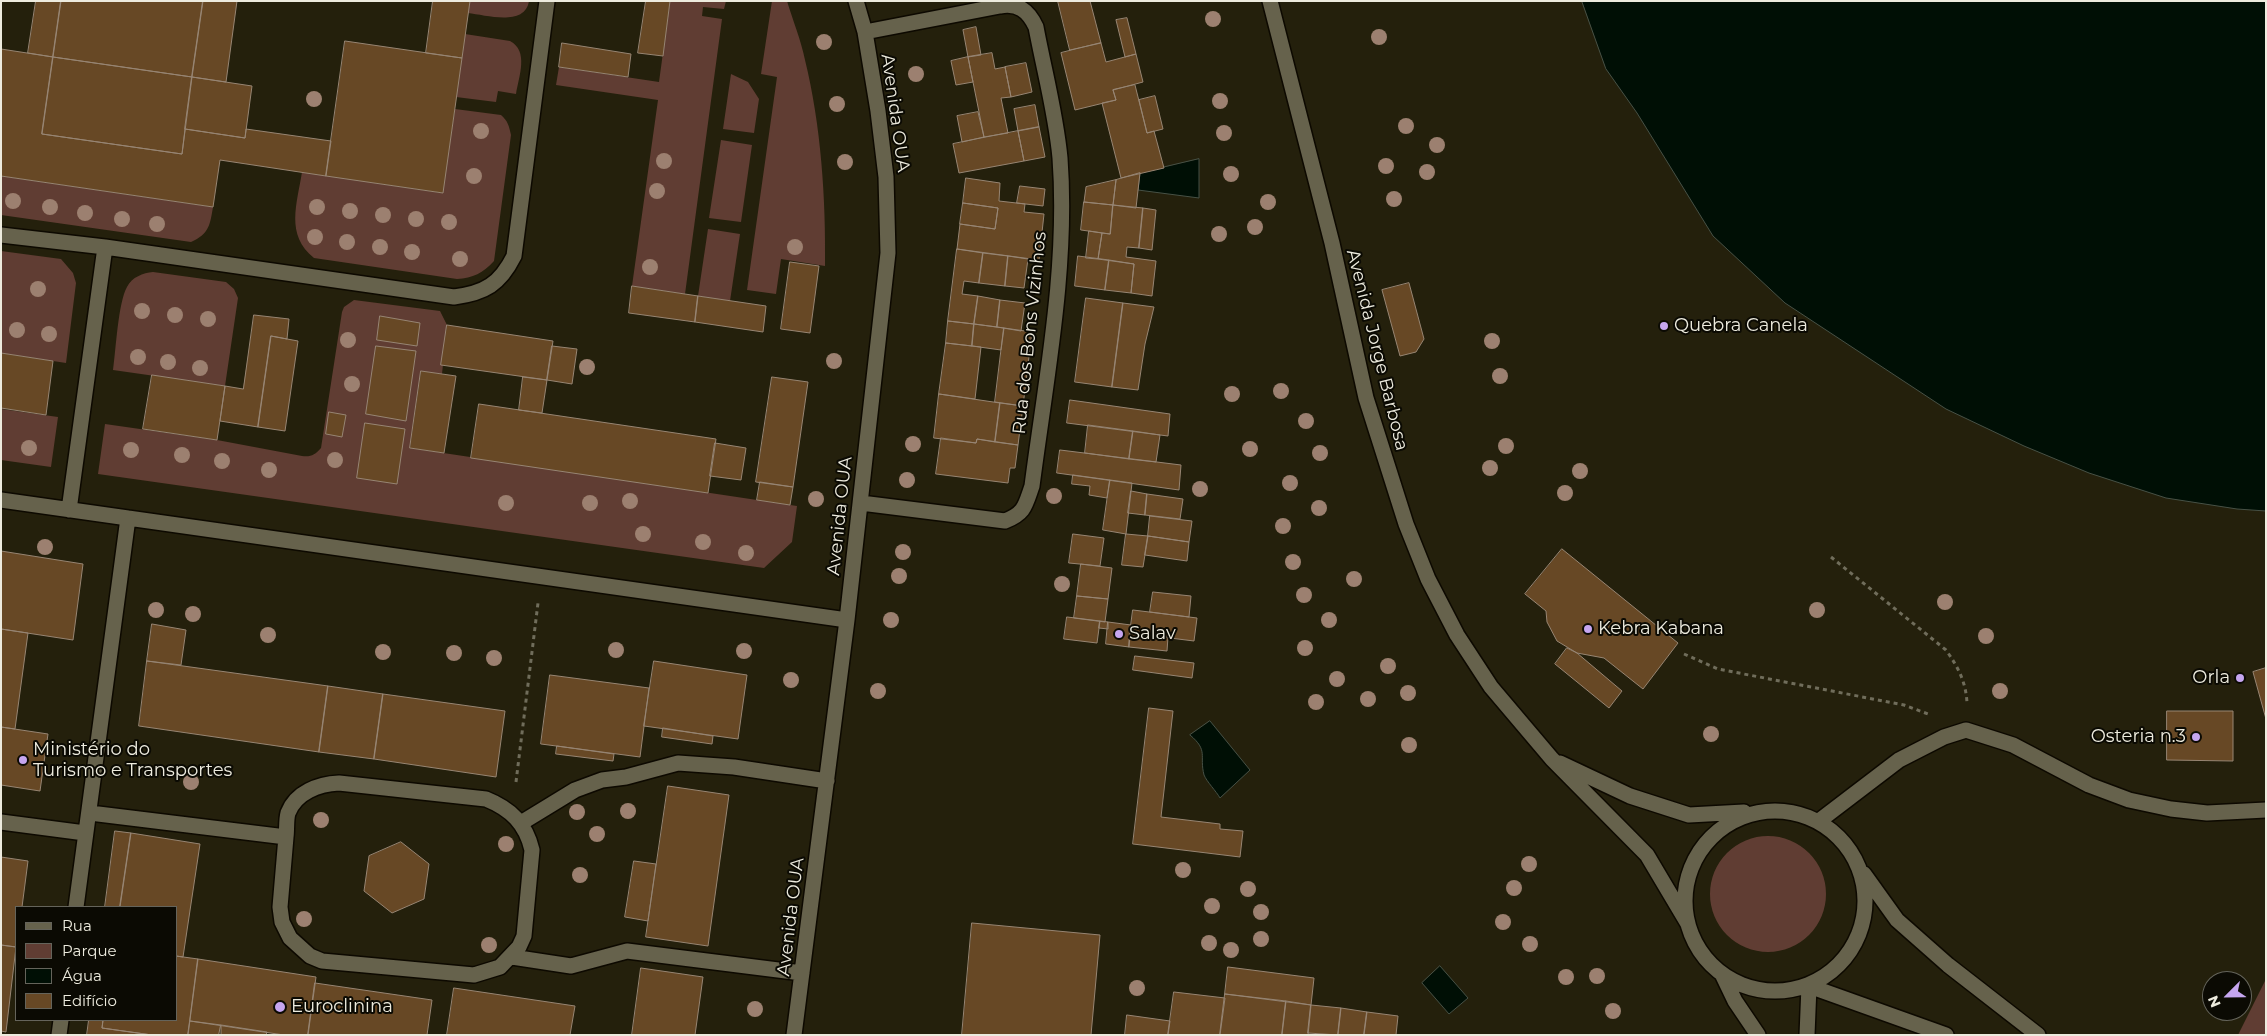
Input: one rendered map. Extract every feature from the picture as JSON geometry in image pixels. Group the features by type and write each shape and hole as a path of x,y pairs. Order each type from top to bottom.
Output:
{"street":[{"path":"1,235 105,247 454,297 472,295 490,286 505,273 514,256 547,1"},
{"name":"Avenida OUA","path":"794,1035 847,620 888,253 884,158 865,32 856,1"},
{"name":"Avenida Jorge Barbosa","path":"1270,1 1332,243 1366,398 1406,524 1428,579 1458,636 1492,687 1552,759 1647,855 1688,924"},
{"name":"Rua dos Bons Vizinhos","path":"861,503 1005,521 1018,516 1025,508 1032,486 1057,290 1061,194 1059,156 1036,27 1030,15 1021,7 1011,4 865,32"},
{"path":"68,510 105,247"},
{"path":"1,500 847,620"},
{"path":"76,906 128,518"},
{"path":"1818,821 1899,760 1944,737 1966,730 2013,745 2089,785 2129,800 2171,809 2207,812 2266,810"},
{"name":"Avenida Jorge Barbosa","path":"1552,759 1630,796 1689,815 1791,811 1818,821 1844,842 1857,862"},
{"path":"517,818 575,790 602,780 626,777 678,763 734,767 827,781"},
{"path":"340,783 486,800 501,805 517,818 529,837 532,850 524,936 512,957 500,967 474,975 322,961 310,956 290,938 282,922 280,907 288,814 303,794 326,784 340,783"},
{"path":"1756,812 1729,823 1707,841 1692,866 1685,894 1688,924 1700,949 1723,976 1735,1001 1758,1035"},
{"path":"90,813 286,837"},
{"path":"1,822 85,833"},
{"path":"1723,976 1739,984 1766,990 1809,986 1827,976 1838,965 1857,938 1864,913 1864,887 1857,862"},
{"path":"1857,862 1879,898 1897,920 1948,965 2038,1035"},
{"path":"512,957 570,966 627,951 802,973"},
{"path":"1807,1035 1809,986"},
{"path":"1809,986 1946,1035"},
{"path":"59,1035 61,1021"}],"path":[{"path":"1684,654 1718,669 1904,705 1966,730 1967,693 1960,669 1946,650 1831,557"},
{"path":"517,818 542,576"}],"green space":[{"path":"470,1 529,1 526,9 520,14 504,18 468,13"},
{"path":"670,1 726,1 724,9 703,7 702,16 722,19 685,294 632,286 658,100 556,85 559,67 659,82"},
{"path":"772,1 787,1 801,45 810,85 819,136 825,241 825,266 781,259 776,294 747,290 777,77 761,74"},
{"path":"465,34 510,41 516,45 521,57 521,64 516,94 498,91 496,102 456,97"},
{"path":"731,74 748,82 759,99 754,133 723,129"},
{"path":"455,109 501,115 508,124 511,135 494,261 490,265 482,272 457,279 314,258 305,249 299,239 295,218 302,172 442,193"},
{"path":"721,140 752,145 741,222 709,218"},
{"path":"1,176 213,207 211,219 208,228 202,236 191,242 1,215"},
{"path":"708,229 740,234 730,301 698,296"},
{"path":"1,251 61,259 73,273 76,283 66,363 1,353"},
{"path":"153,272 226,282 234,289 238,298 225,386 113,370 119,315 124,294 129,284 135,278"},
{"path":"354,300 440,311 447,325 442,374 421,372 410,448 797,506 792,542 764,568 98,474 105,424 217,440 302,456 315,454 321,448 342,312 344,307"},
{"path":"1,409 58,417 51,467 1,460"},
{"path":"1768,836 1790,840 1800,845 1809,853 1817,862 1822,872 1826,894 1822,916 1817,926 1809,935 1800,943 1790,948 1768,952 1746,948 1736,943 1727,935 1719,926 1714,916 1710,894 1714,872 1719,862 1727,853 1736,845 1746,840"},
{"path":"2266,979 2266,1035 2238,1035 2245,1021 2252,1021 2252,1007"}],"water":[{"path":"1582,1 2266,1 2266,511 2237,509 2166,498 2089,473 2024,446 1946,409 1785,303 1713,236 1637,113 1606,69"},
{"path":"1199,159 1199,198 1138,190 1140,173"},
{"path":"1210,721 1250,770 1220,798 1204,775 1200,745 1190,735"},
{"path":"1440,966 1468,998 1449,1014 1422,983"}],"building":[{"path":"36,1 61,1 53,57 28,53"},
{"path":"61,1 203,1 192,77 53,57"},
{"path":"203,1 237,1 226,82 192,77"},
{"path":"433,1 470,1 462,58 426,53"},
{"path":"646,1 670,1 663,56 638,53"},
{"path":"1058,1 1090,1 1101,43 1070,50"},
{"path":"1127,18 1136,54 1125,57 1116,20"},
{"path":"976,27 981,55 968,57 963,30"},
{"path":"345,41 462,58 443,193 326,176"},
{"path":"562,43 631,54 628,77 559,67"},
{"path":"1101,43 1106,62 1136,54 1143,82 1113,90 1116,100 1075,110 1061,53"},
{"path":"1,49 53,57 42,134 182,154 185,129 245,138 246,129 331,141 326,176 220,160 213,207 1,176"},
{"path":"992,53 995,69 1005,67 1011,97 1001,98 1008,133 984,137 968,57"},
{"path":"53,57 192,77 182,154 42,134"},
{"path":"968,57 973,82 956,85 951,61"},
{"path":"1026,63 1032,92 1011,97 1005,67"},
{"path":"192,77 252,86 245,138 185,129"},
{"path":"1135,85 1147,133 1154,131 1164,168 1121,178 1102,103 1116,100 1113,90"},
{"path":"1155,96 1163,129 1147,133 1139,100"},
{"path":"1035,105 1039,127 1018,131 1014,109"},
{"path":"978,112 984,137 962,142 957,116"},
{"path":"1039,127 1045,157 1024,161 1018,131"},
{"path":"1018,131 1024,161 959,173 953,144"},
{"path":"1140,173 1136,208 1113,205 1116,180"},
{"path":"966,178 1000,183 999,201 1025,204 1024,212 1044,214 1039,260 957,249 960,224 995,229 998,208 963,203"},
{"path":"1116,180 1113,205 1084,202 1086,187"},
{"path":"1020,186 1045,189 1043,206 1017,203"},
{"path":"1084,202 1113,205 1110,234 1081,230"},
{"path":"963,203 998,208 995,229 960,224"},
{"path":"1113,205 1143,208 1139,248 1127,247 1126,257 1156,261 1152,296 1131,293 1134,264 1098,259 1102,233 1110,234"},
{"path":"1143,208 1156,210 1152,250 1139,248"},
{"path":"1089,231 1102,233 1098,259 1086,258"},
{"path":"957,249 983,253 979,283 964,281 962,294 978,296 974,324 948,321"},
{"path":"983,253 1008,256 1005,286 979,283"},
{"path":"1008,256 1028,259 1024,288 1005,286"},
{"path":"1078,256 1109,260 1105,290 1075,286"},
{"path":"1109,260 1134,264 1131,293 1105,290"},
{"path":"790,262 819,266 810,333 781,329"},
{"path":"1409,283 1424,339 1416,352 1400,356 1382,290"},
{"path":"632,286 698,296 695,322 629,313"},
{"path":"698,296 766,306 763,332 695,322"},
{"path":"978,296 1000,300 997,327 974,324"},
{"path":"1086,298 1123,303 1112,387 1075,382"},
{"path":"1000,300 1025,303 1021,331 997,327"},
{"path":"1123,303 1154,307 1145,344 1138,390 1112,387"},
{"path":"254,315 289,319 287,339 271,336 258,427 220,421 225,386 243,389"},
{"path":"380,316 420,323 417,346 377,340"},
{"path":"948,321 974,324 972,346 946,343"},
{"path":"974,324 1004,328 1001,350 972,346"},
{"path":"447,325 553,341 547,380 441,365"},
{"path":"1004,328 1032,332 1023,406 995,402"},
{"path":"271,336 298,341 285,431 258,427"},
{"path":"946,343 981,347 975,399 939,394"},
{"path":"376,346 416,351 406,421 366,414"},
{"path":"552,346 577,349 572,384 547,380"},
{"path":"1,353 53,361 46,415 1,408"},
{"path":"421,371 456,376 444,453 410,448"},
{"path":"152,375 225,386 217,440 143,429"},
{"path":"523,377 547,380 542,413 519,410"},
{"path":"772,377 808,382 793,487 756,482"},
{"path":"939,394 1000,403 995,442 977,439 976,443 934,438"},
{"path":"1070,400 1170,414 1168,436 1067,423"},
{"path":"1000,403 1023,406 1018,445 995,442"},
{"path":"479,404 716,439 708,493 471,458"},
{"path":"329,412 346,415 342,437 326,434"},
{"path":"365,423 405,429 397,484 357,478"},
{"path":"1088,425 1133,431 1129,459 1085,453"},
{"path":"1133,431 1160,435 1156,462 1129,459"},
{"path":"941,438 976,443 977,439 1018,445 1015,468 1010,468 1008,483 936,474"},
{"path":"715,443 746,448 741,480 710,476"},
{"path":"1060,450 1181,465 1179,490 1057,473"},
{"path":"1073,475 1110,480 1107,498 1089,495 1090,486 1072,484"},
{"path":"1110,480 1132,483 1126,534 1103,530"},
{"path":"760,482 793,487 790,505 757,500"},
{"path":"1131,491 1147,494 1145,515 1128,513"},
{"path":"1147,494 1183,499 1180,519 1145,515"},
{"path":"1150,516 1192,521 1189,542 1148,536"},
{"path":"1073,534 1104,538 1100,566 1069,563"},
{"path":"1126,534 1148,536 1143,567 1122,565"},
{"path":"1148,536 1189,542 1187,561 1145,555"},
{"path":"1562,549 1678,643 1643,689 1604,658 1577,653 1557,641 1547,622 1546,611 1525,594"},
{"path":"1,551 83,564 73,640 1,629"},
{"path":"1081,564 1112,568 1108,599 1077,596"},
{"path":"1153,592 1191,596 1189,617 1150,612"},
{"path":"1077,596 1108,599 1105,622 1074,618"},
{"path":"1133,610 1197,618 1194,641 1130,633"},
{"path":"1067,617 1100,621 1097,643 1064,639"},
{"path":"1100,621 1108,622 1108,629 1099,628"},
{"path":"1108,622 1131,625 1129,647 1106,644"},
{"path":"152,624 186,630 181,665 147,661"},
{"path":"1,629 28,633 15,729 1,727"},
{"path":"1130,633 1168,637 1167,651 1129,647"},
{"path":"1567,648 1577,653 1622,691 1609,708 1555,664"},
{"path":"1135,656 1194,663 1192,678 1133,670"},
{"path":"147,661 328,686 319,752 139,726"},
{"path":"654,661 747,675 738,739 644,726"},
{"path":"2266,668 2266,719 2253,672"},
{"path":"550,675 649,688 640,757 541,744"},
{"path":"328,686 383,694 374,759 319,752"},
{"path":"383,694 505,711 496,777 374,759"},
{"path":"1149,708 1173,711 1161,817 1220,824 1220,829 1243,831 1240,857 1133,844"},
{"path":"2167,711 2233,711 2233,761 2167,760"},
{"name":"Ministério do Turismo e Transportes","path":"1,727 48,734 40,791 1,785"},
{"path":"663,728 713,736 712,744 662,737"},
{"path":"557,746 614,754 613,761 556,754"},
{"path":"668,786 729,795 708,946 646,937"},
{"path":"115,831 131,833 120,906 105,906"},
{"path":"131,833 200,844 183,957 178,956 178,906 120,906"},
{"path":"401,842 429,864 424,899 392,913 364,891 369,856"},
{"path":"1,857 28,861 22,906 15,906 15,947 1,945"},
{"path":"634,861 656,864 648,921 625,917"},
{"path":"972,923 1100,935 1091,1035 962,1035"},
{"path":"1,945 15,947 15,956 6,1032 1,1031"},
{"path":"178,956 198,959 188,1035 152,1035 102,1028 103,1021 178,1021"},
{"path":"198,959 316,977 308,1035 284,1035 190,1021"},
{"path":"1228,967 1314,978 1311,1005 1225,994"},
{"path":"641,968 703,977 695,1035 632,1035"},
{"path":"315,983 432,1000 427,1035 308,1035"},
{"path":"454,988 575,1006 570,1035 447,1035"},
{"path":"1174,992 1225,998 1220,1035 1168,1035"},
{"path":"1225,994 1286,1001 1282,1035 1220,1035"},
{"path":"1286,1001 1311,1005 1308,1035 1282,1035"},
{"path":"1311,1005 1341,1008 1338,1035 1308,1033"},
{"path":"1341,1008 1367,1012 1364,1035 1338,1035"},
{"path":"1367,1012 1398,1016 1396,1035 1364,1035"},
{"path":"1127,1015 1170,1021 1168,1035 1125,1035"},
{"path":"89,1021 103,1021 102,1028 152,1035 87,1035"},
{"path":"190,1021 221,1025 221,1035 188,1035"},
{"path":"221,1025 267,1032 266,1035 219,1035"}],"place":[{"name":"Quebra Canela","path":"1664,326"},
{"name":"Kebra Kabana","path":"1588,629"},
{"name":"Salav","path":"1119,634"},
{"name":"Orla","path":"2240,678"},
{"name":"Osteria n.3","path":"2196,737"},
{"name":"Ministério do Turismo e Transportes","path":"23,760"},
{"name":"Euroclinina","path":"280,1007"}]}
